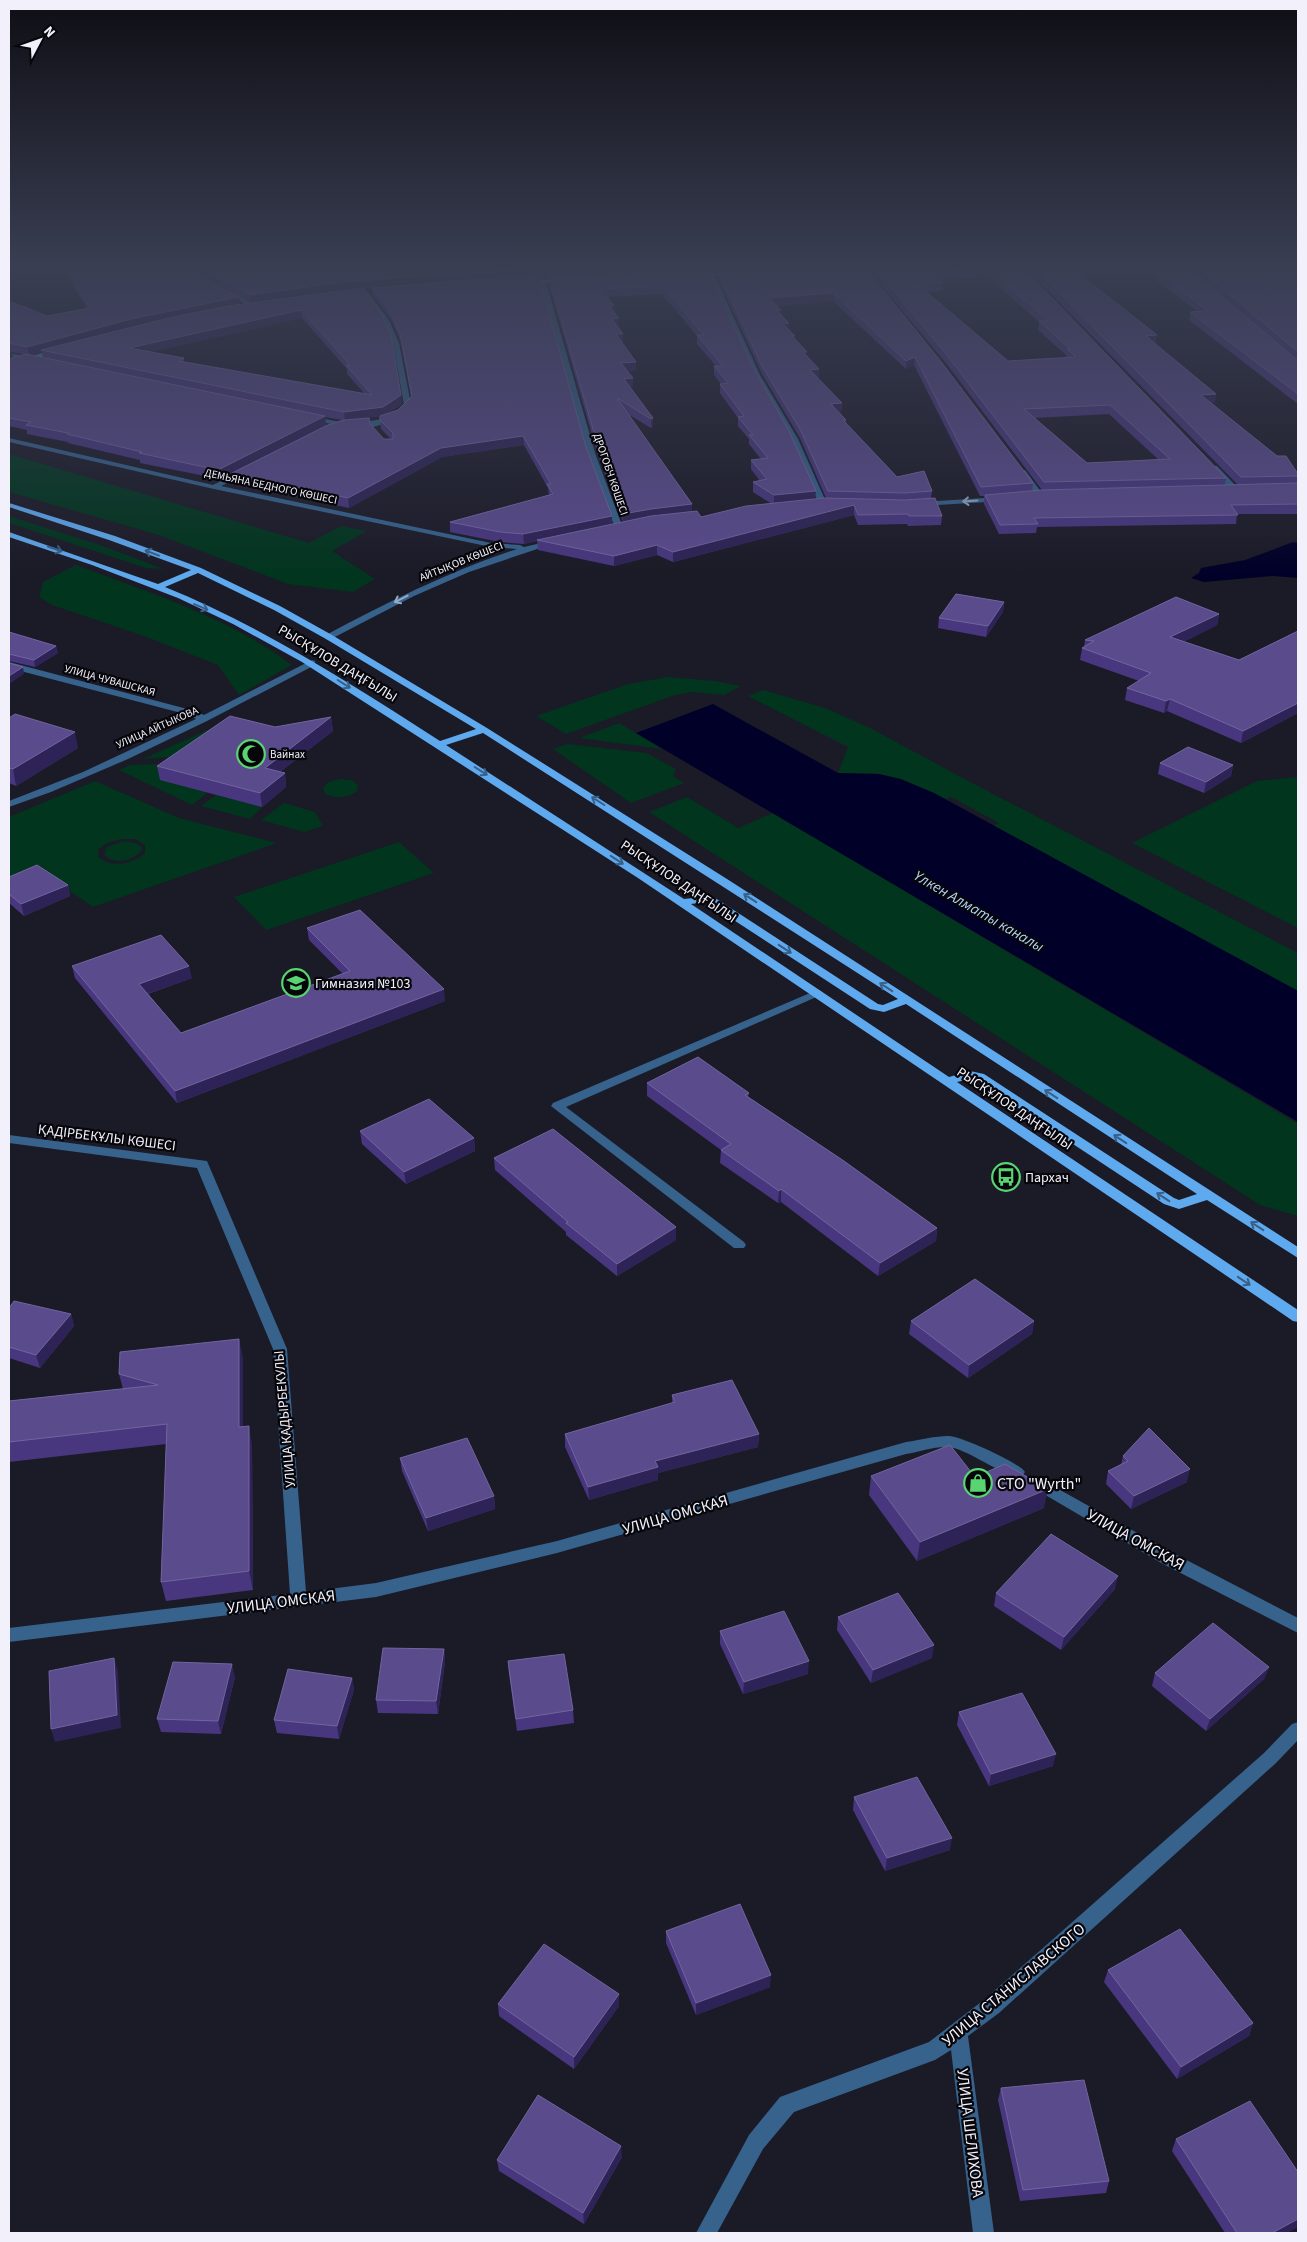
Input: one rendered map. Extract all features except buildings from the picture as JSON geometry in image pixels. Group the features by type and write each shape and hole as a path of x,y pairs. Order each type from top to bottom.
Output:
{"main road":[{"name":"РЫСҚҰЛОВ ДАҢҒЫЛЫ","path":"9,506 112,538 198,570 277,608 329,637 484,730 723,881 1298,1253"},
{"name":"РЫСҚҰЛОВ ДАҢҒЫЛЫ","path":"9,534 75,556 234,621 312,663 682,903 1118,1198 1298,1317"},
{"path":"156,588 198,570"},
{"path":"439,744 484,730"},
{"path":"682,903 708,898 874,1008 884,1009 906,1000"},
{"path":"947,1081 970,1075 980,1077 1174,1203 1179,1205 1208,1195"}],"street":[{"path":"306,417 345,425 376,427 394,418 408,406 401,370"},
{"name":"ДРОГОБЧ КӨШЕСІ","path":"568,370 591,453 623,527 610,530"},
{"path":"755,370 794,439 823,504"},
{"path":"325,430 345,425"},
{"name":"ДЕМЬЯНА БЕДНОГО КӨШЕСІ","path":"9,440 214,487 491,545 530,547"},
{"path":"1209,463 1235,490"},
{"path":"214,487 257,465"},
{"path":"1017,466 1040,496"},
{"path":"1225,490 1244,490"},
{"path":"1030,497 1050,496"},
{"path":"914,505 1011,498"},
{"path":"813,505 832,504"},
{"name":"АЙТЫҚОВ КӨШЕСІ","path":"329,637 450,575 485,560 565,539"},
{"name":"УЛИЦА АЙТЫКОВА","path":"9,804 42,792 204,719 312,663"},
{"name":"УЛИЦА ЧУВАШСКАЯ","path":"9,665 192,713 204,719"},
{"path":"739,1245 557,1106 817,993"},
{"name":"ҚАДІРБЕКҰЛЫ КӨШЕСІ","path":"9,1139 202,1164"},
{"name":"УЛИЦА КАДЫРБЕКУЛЫ","path":"202,1164 280,1349 298,1599"},
{"name":"УЛИЦА ОМСКАЯ","path":"9,1635 376,1590 556,1547 906,1448 950,1441 994,1459 1170,1559 1298,1626"},
{"name":"УЛИЦА СТАНИСЛАВСКОГО","path":"706,2233 756,2142 787,2104 936,2050 992,2006 1270,1758 1298,1729"},
{"name":"УЛИЦА ШЕЛИХОВА","path":"958,2032 984,2233"}],"green space":[{"path":"9,454 309,543 341,526 367,531 332,551 375,579 353,592 288,584 159,535 9,492"},
{"path":"9,516 100,545 164,569 146,568 9,523"},
{"path":"76,565 160,596 215,620 268,648 292,665 239,695 218,665 144,636 52,605 39,597 43,582"},
{"path":"669,677 715,681 741,686 724,695 692,692 675,695 566,734 536,716 628,684"},
{"path":"763,690 825,708 870,728 1298,953 1298,991 993,826 999,823 951,797 945,799 934,793 879,774 838,773 848,747 748,696"},
{"path":"619,723 662,749 579,738"},
{"path":"216,726 170,757 143,759"},
{"path":"568,744 646,753 676,769 673,776 684,783 631,803 553,749"},
{"path":"156,764 167,775 207,793 192,805 119,770 130,765"},
{"path":"1298,777 1298,928 1132,843 1257,781"},
{"path":"340,779 352,780 358,785 357,791 342,797 333,797 325,794 323,788 329,782"},
{"path":"95,781 179,818 277,843 93,907 58,883 9,890 9,817","holes":["121,839 135,839 145,845 145,853 135,860 117,864 99,858 98,850 107,843"]},
{"path":"216,795 262,807 250,819 201,806"},
{"path":"687,797 738,828 773,813 1298,1124 1298,1216 1260,1205 649,812"},
{"path":"284,803 315,812 323,826 304,832 261,820"},
{"path":"124,841 136,843 142,847 142,850 134,857 123,861 113,860 104,854 107,847"},
{"path":"399,842 434,873 266,930 234,897"}],"water":[{"path":"1293,542 1298,543 1298,578 1273,576 1204,582 1191,578 1199,573 1201,568 1245,560"},
{"name":"Үлкен Алматы каналы","path":"713,704 838,773 879,774 901,779 934,793 1298,991 1298,1122 636,733"}],"place":[{"name":"Вайнах","path":"251,754"},
{"name":"Гимназия №103","path":"296,983"},
{"name":"Пархач","path":"1006,1177"},
{"name":"СТО \"Wyrth\"","path":"978,1483"}]}
